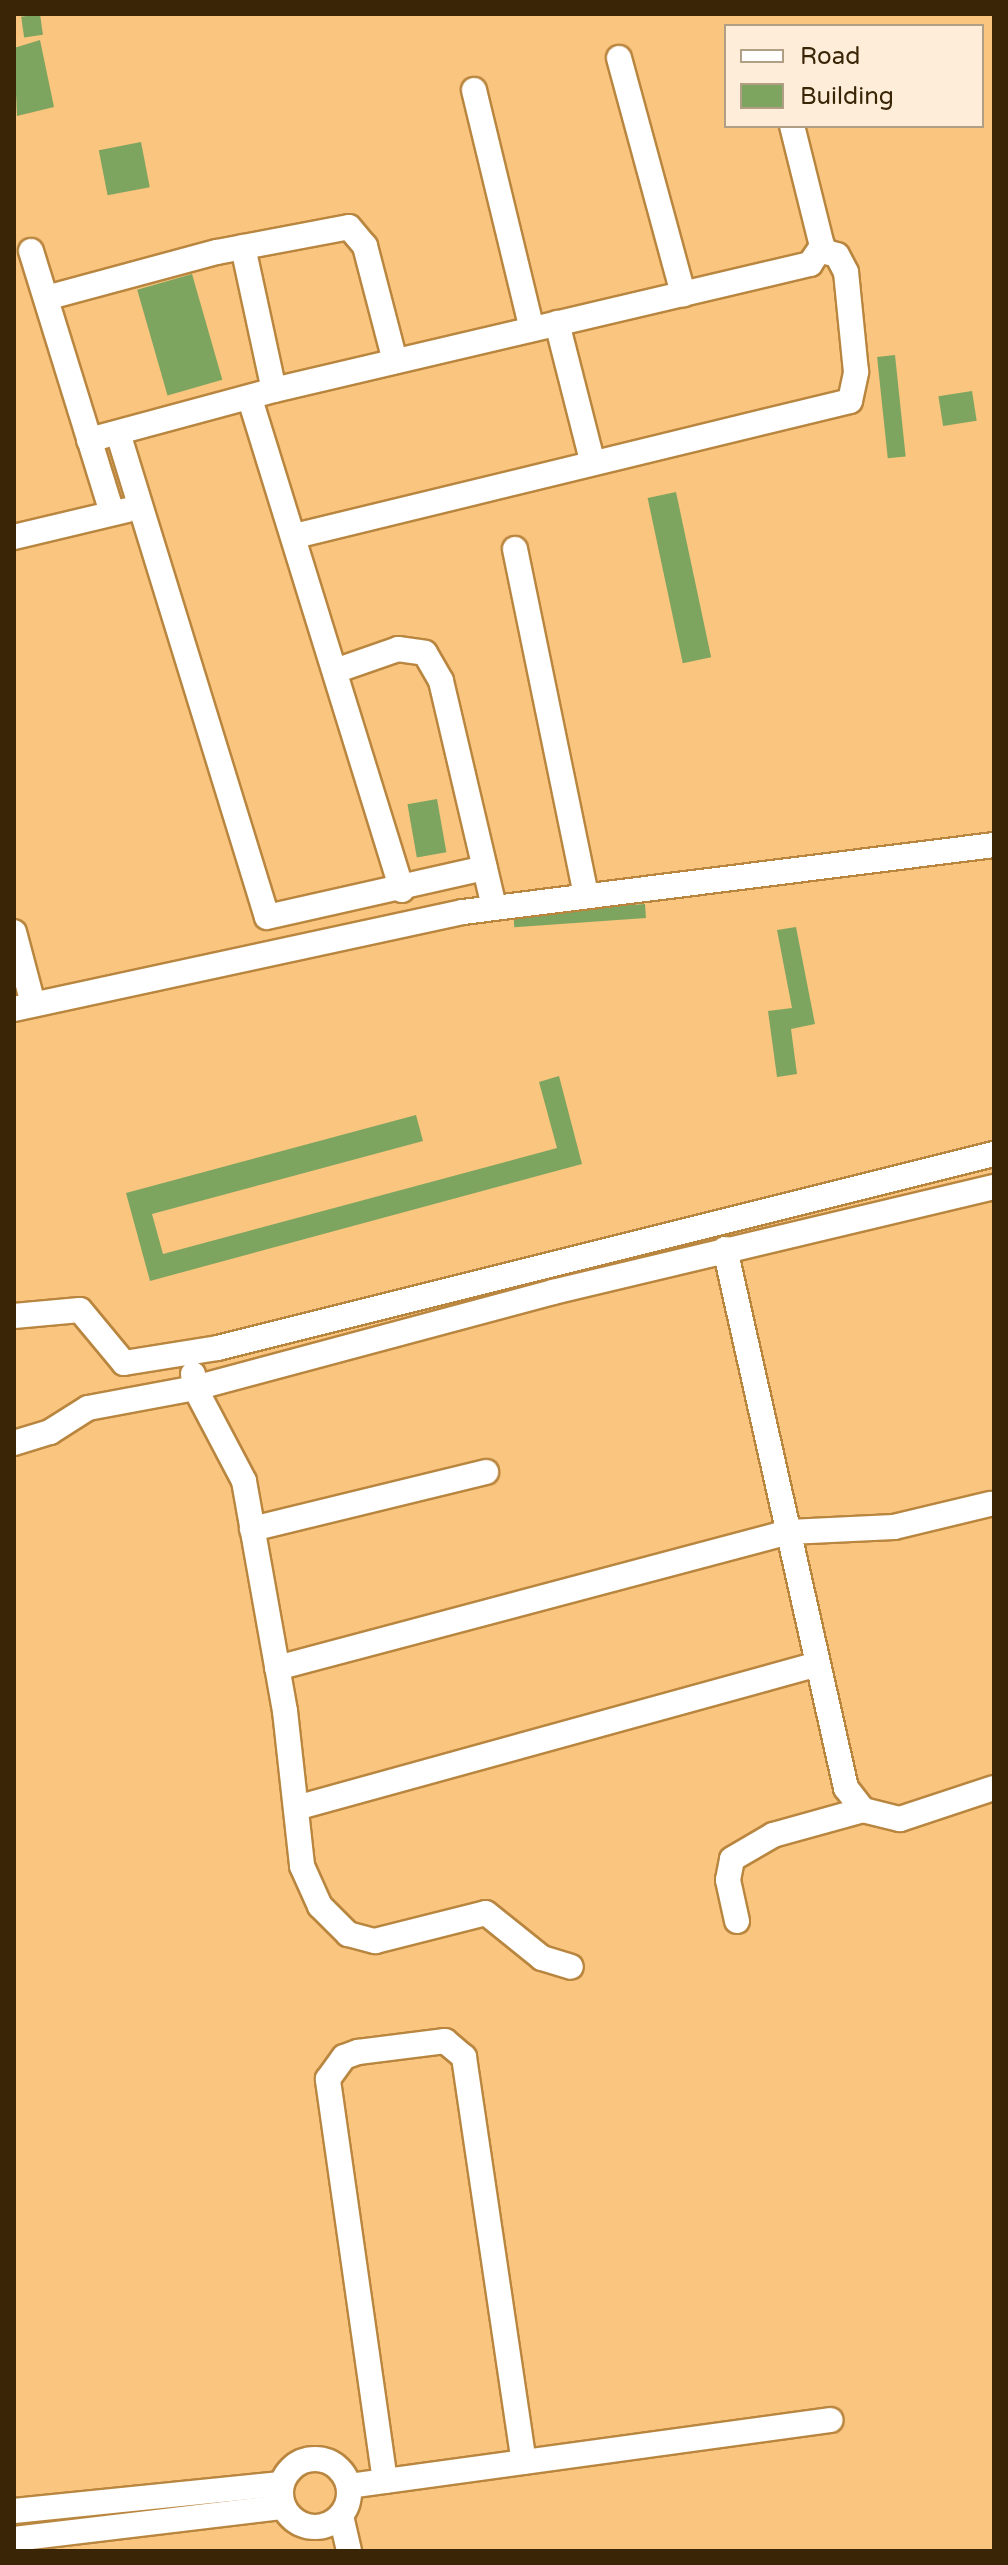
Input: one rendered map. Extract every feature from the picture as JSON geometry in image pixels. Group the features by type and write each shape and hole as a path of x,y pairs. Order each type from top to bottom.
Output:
{"street":[{"path":"619,58 683,294"},
{"path":"474,90 532,329"},
{"path":"792,128 822,251"},
{"path":"46,298 243,247 335,227 359,234 395,361"},
{"path":"243,247 274,390"},
{"path":"31,251 112,513"},
{"path":"89,440 250,399 274,390 810,264 822,251"},
{"path":"295,536 592,460 850,401 856,372 846,272 837,255 822,251"},
{"path":"557,323 592,460"},
{"path":"250,399 295,536 402,890"},
{"path":"118,433 137,508 267,917 402,890 485,868"},
{"path":"14,537 137,508"},
{"path":"515,549 586,895"},
{"path":"335,671 398,649 425,653 441,681 494,907"},
{"path":"14,932 23,1006 494,907 994,845"},
{"path":"14,1316 80,1310 124,1363 192,1351 994,1154"},
{"path":"14,1443 50,1432 88,1408 195,1388 725,1249 994,1187"},
{"path":"725,1249 846,1788 863,1810"},
{"path":"192,1351 195,1388 244,1481 277,1668 302,1866 320,1906 348,1934 375,1941 486,1913 542,1958 571,1967"},
{"path":"252,1529 486,1472"},
{"path":"277,1668 789,1532 894,1527 990,1504"},
{"path":"296,1808 818,1664"},
{"path":"737,1921 728,1880 732,1859 773,1835 863,1810 900,1819 994,1788"},
{"path":"385,2481 328,2079 344,2057 358,2052 445,2041 464,2057 524,2462"},
{"path":"349,2486 831,2420"},
{"path":"282,2496 301,2461 316,2458 343,2472 349,2486 341,2516 349,2551"},
{"path":"14,2511 282,2496"},
{"path":"14,2539 282,2496"},
{"path":"282,2496 314,2540 341,2516"}],"building":[{"path":"40,14 43,35 24,37 21,17"},
{"path":"40,40 54,107 17,116 14,48"},
{"path":"141,142 150,187 108,195 99,150"},
{"path":"192,274 222,380 168,395 137,290"},
{"path":"895,355 906,456 888,458 877,357"},
{"path":"972,391 977,421 943,426 938,396"},
{"path":"676,492 711,657 683,663 648,498"},
{"path":"437,799 446,852 417,857 407,804"},
{"path":"645,904 646,918 514,927 513,913"},
{"path":"796,927 815,1024 791,1029 797,1074 777,1077 768,1011 792,1008 777,930"},
{"path":"559,1076 582,1164 150,1281 126,1193 416,1115 423,1141 152,1214 163,1254 557,1148 539,1082"}]}
